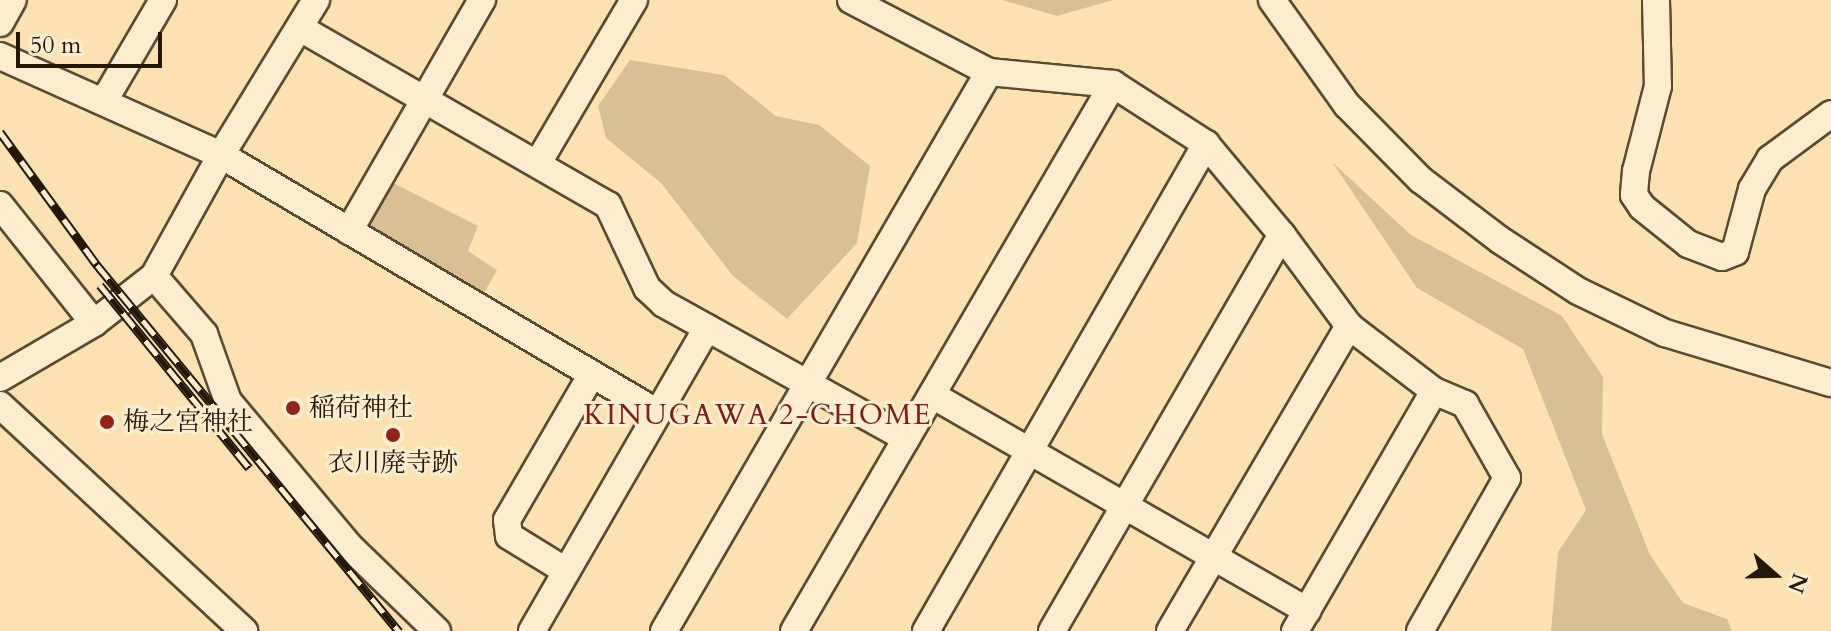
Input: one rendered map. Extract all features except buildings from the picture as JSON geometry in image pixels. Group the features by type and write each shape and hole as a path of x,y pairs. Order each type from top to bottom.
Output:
{"street":[{"path":"0,23 13,0"},
{"path":"104,101 163,0"},
{"path":"0,378 94,323 154,276 221,155 316,0"},
{"path":"349,231 482,0"},
{"path":"538,163 634,0"},
{"path":"851,0 989,72 1113,84 1206,144 1282,235 1349,326 1434,391 1465,404 1507,478 1420,631"},
{"path":"1272,0 1347,105 1421,180 1500,240 1578,291 1665,333 1831,383"},
{"path":"1656,0 1658,86 1636,171 1634,195 1642,207 1688,244 1722,257 1735,252 1752,189 1770,159 1831,114"},
{"path":"300,28 608,205 647,288 664,304 906,438"},
{"path":"0,56 221,155 658,413"},
{"path":"664,631 989,72"},
{"path":"794,631 1113,84"},
{"path":"926,631 1206,144"},
{"path":"0,205 94,323"},
{"path":"1052,631 1282,235"},
{"path":"154,276 204,334 228,401 350,547 423,614 437,631"},
{"path":"1170,631 1349,326"},
{"path":"532,631 707,328"},
{"path":"566,571 509,536 507,520 592,374"},
{"path":"932,395 1213,558 1301,621 1434,391"},
{"path":"0,405 244,631"}],"shaded area":[{"path":"1002,0 1113,0 1057,16"},
{"path":"630,60 724,75 776,116 819,125 870,166 857,243 787,319 733,276 661,183 606,138 598,106"},
{"path":"1332,162 1411,235 1562,316 1603,377 1602,434 1650,555 1683,603 1727,619 1732,631 1551,631 1558,552 1586,510 1523,349 1417,288"},
{"path":"387,180 478,226 468,251 497,270 480,300 362,227"}],"railway":[{"path":"0,132 97,265 399,631"},
{"path":"100,285 249,468"}],"place":[{"name":"稲荷神社","path":"293,408"},
{"name":"梅之宮神社","path":"107,422"},
{"name":"衣川廃寺跡","path":"393,435"}],"district":[{"name":"KINUGAWA 2-CHOME","path":"758,415"}]}
